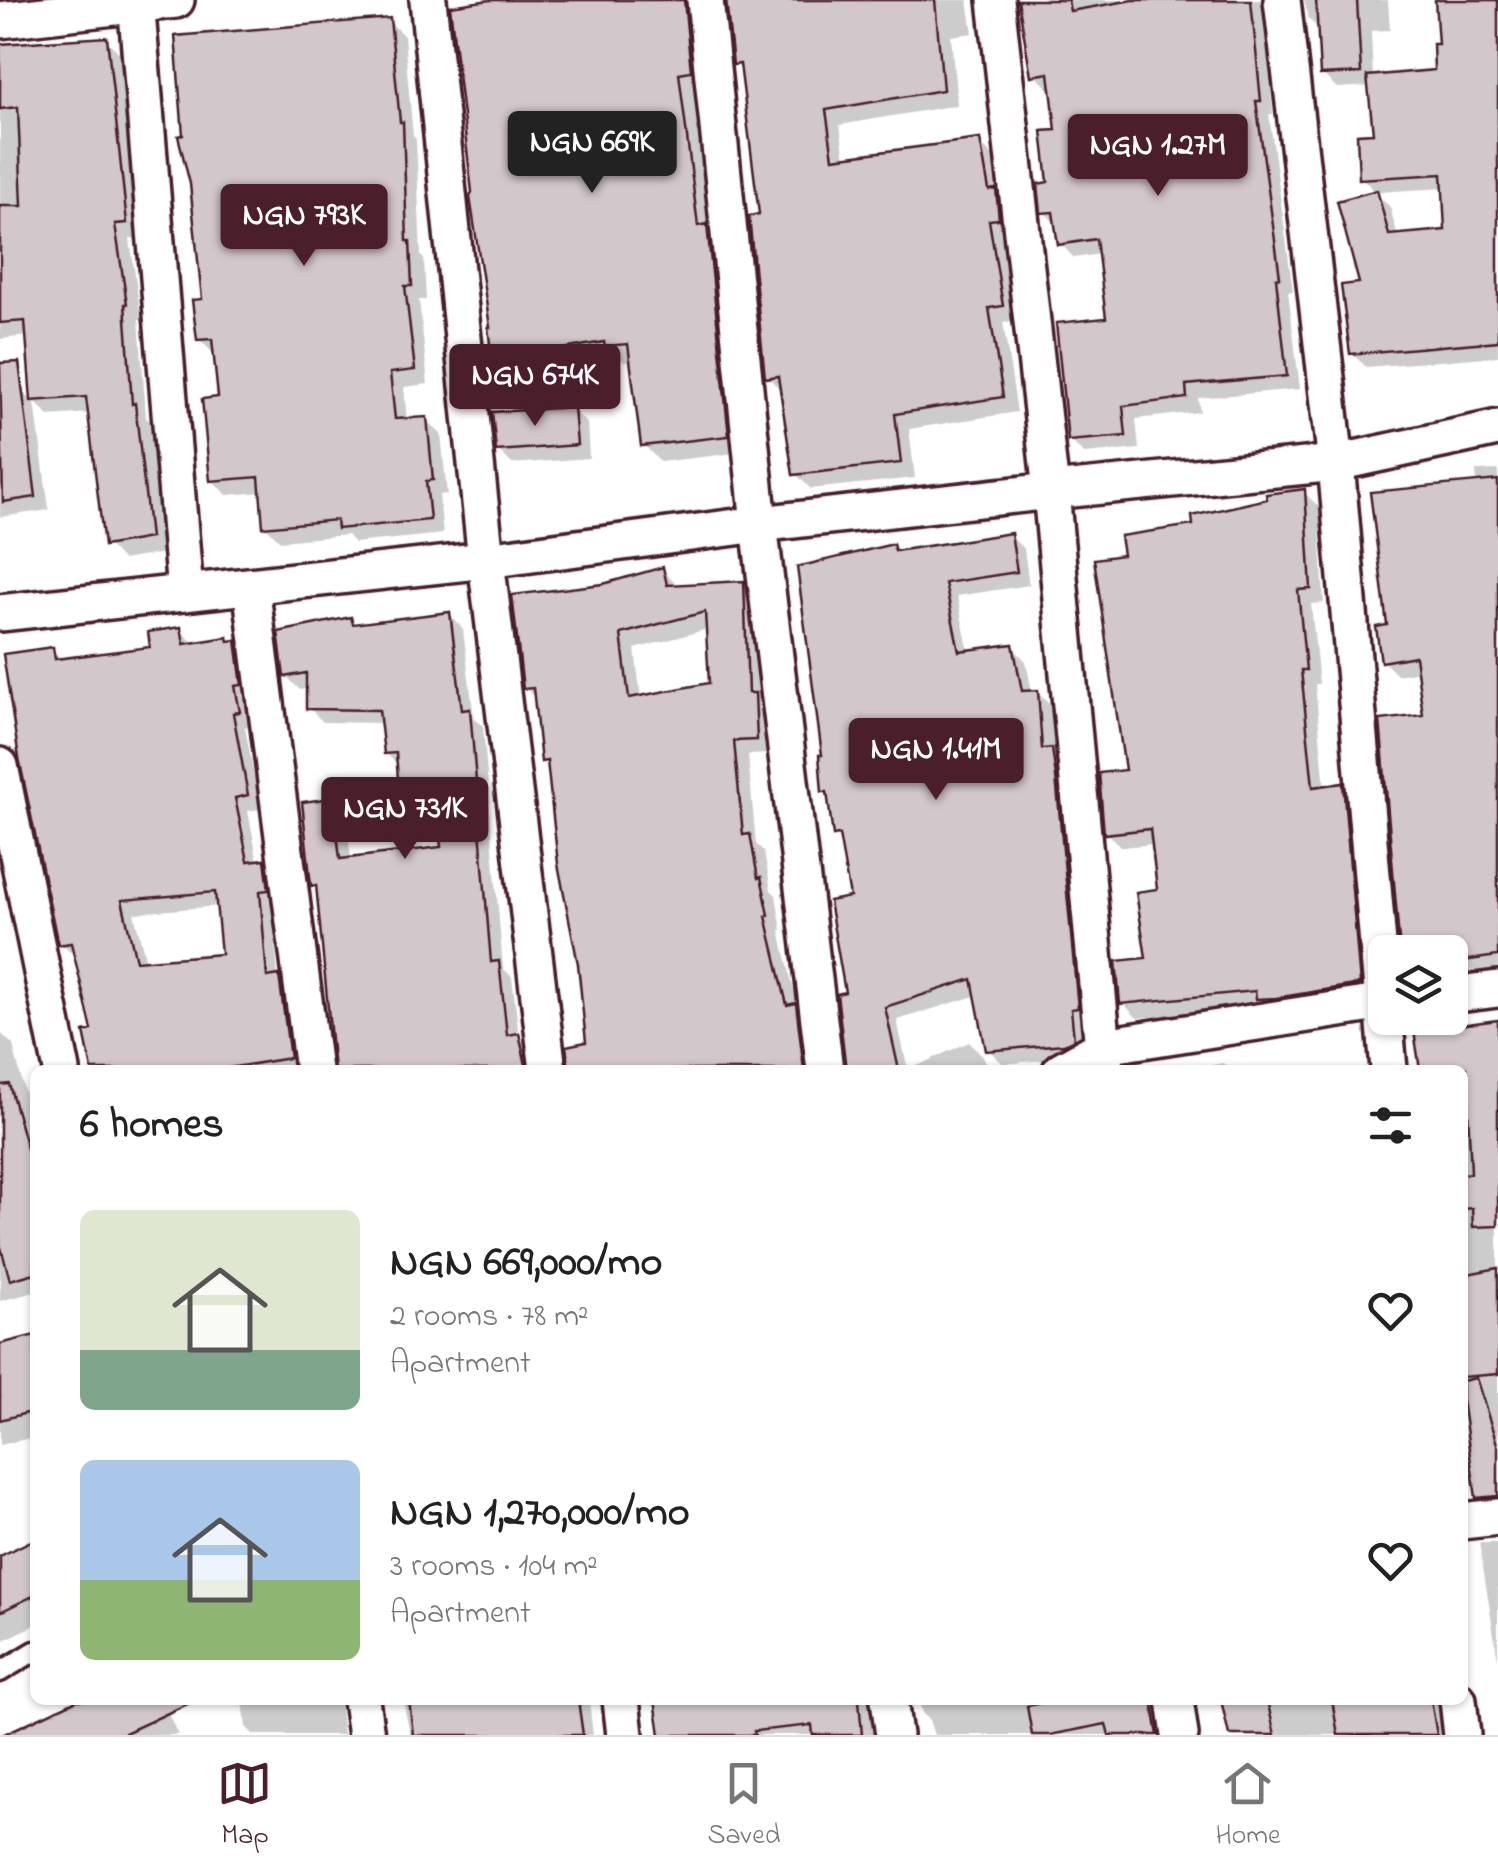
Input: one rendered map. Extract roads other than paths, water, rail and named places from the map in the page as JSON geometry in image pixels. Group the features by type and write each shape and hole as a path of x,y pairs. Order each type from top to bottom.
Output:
{"street":[{"path":"0,20 176,0"},
{"path":"428,0 486,560 547,1065"},
{"path":"705,0 760,524 823,1065"},
{"path":"996,0 1051,491 1094,984 1104,1058"},
{"path":"1282,0 1336,462 1377,935"},
{"path":"136,2 185,593"},
{"path":"0,614 486,560 760,524 1336,462 1498,428"},
{"path":"251,586 312,1065"},
{"path":"0,766 61,1065"},
{"path":"1468,993 1498,989"},
{"path":"1079,1065 1368,1006"},
{"path":"1386,1035 1389,1065"},
{"path":"1468,1520 1498,1518"},
{"path":"362,1705 366,1735"},
{"path":"623,1705 626,1735"},
{"path":"890,1705 894,1735"},
{"path":"1175,1705 1180,1735"},
{"path":"1459,1705 1462,1735"}],"lane":[{"path":"0,1672 30,1654"}]}
